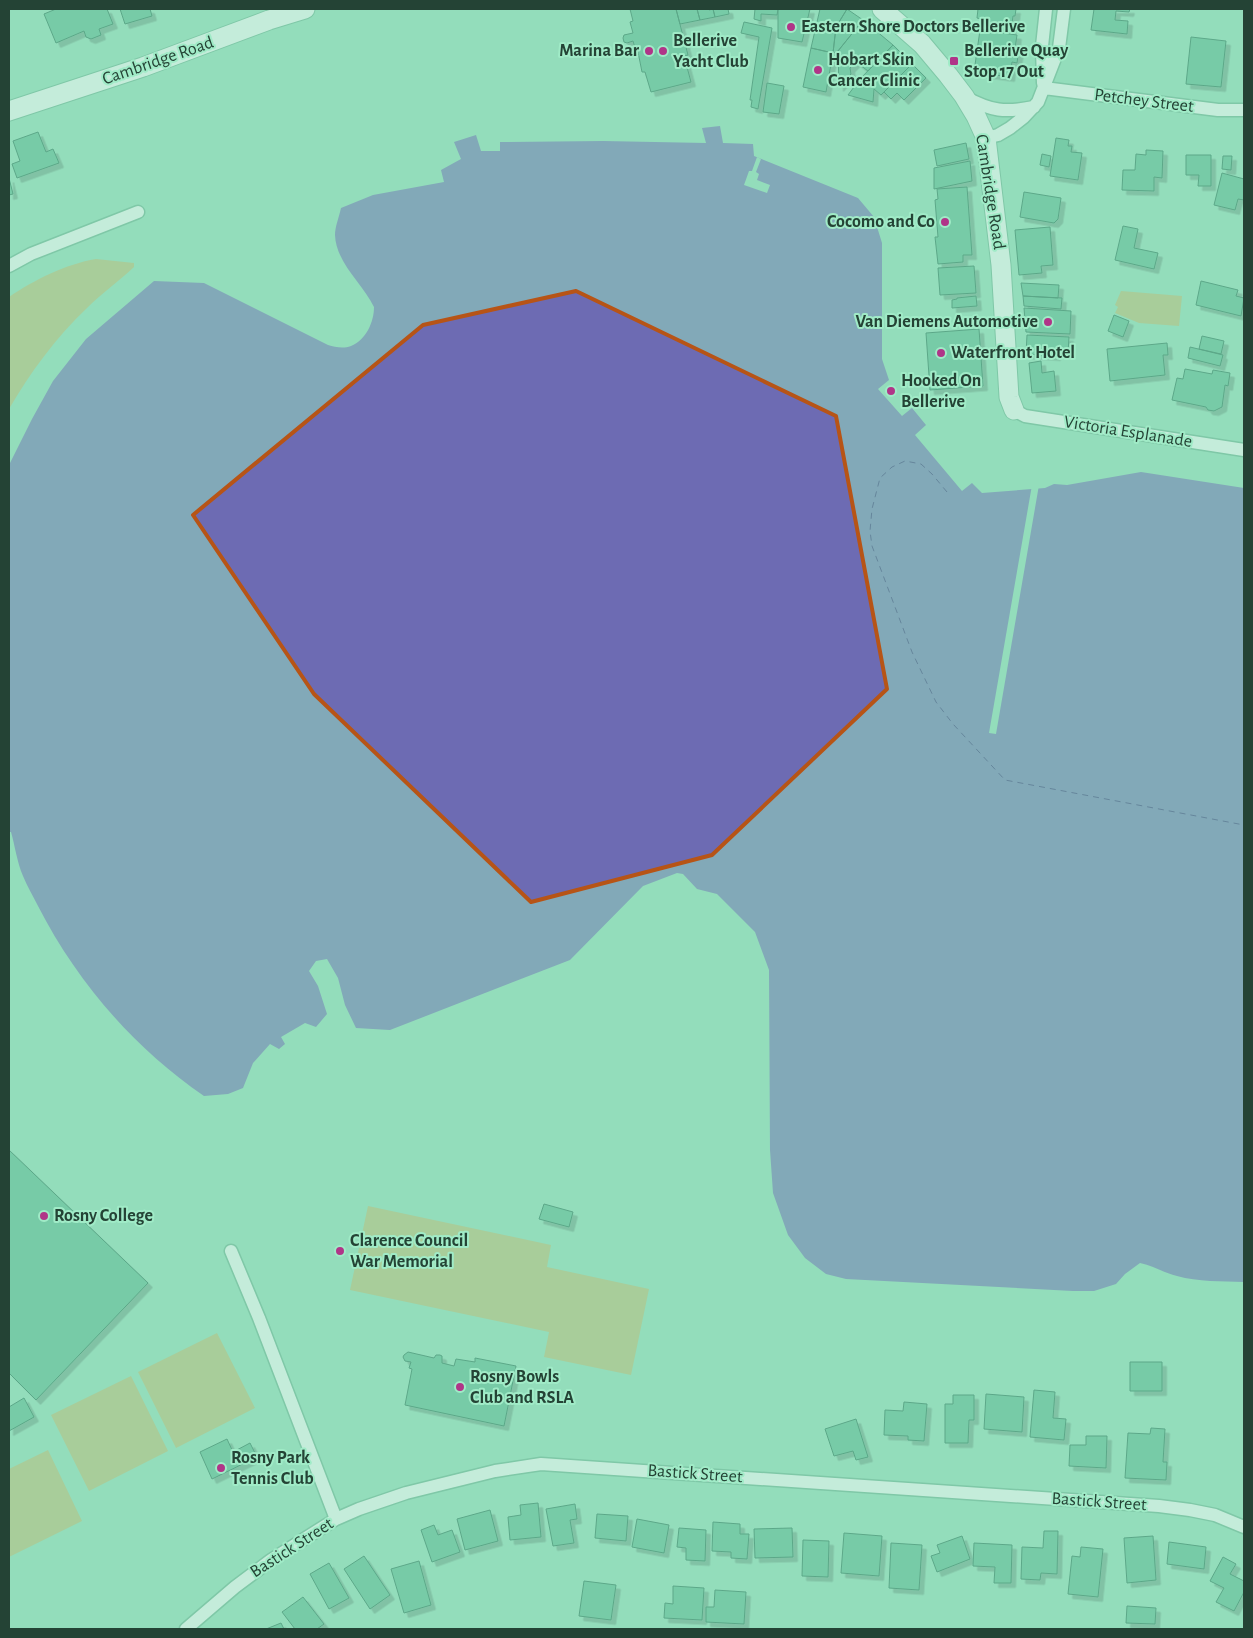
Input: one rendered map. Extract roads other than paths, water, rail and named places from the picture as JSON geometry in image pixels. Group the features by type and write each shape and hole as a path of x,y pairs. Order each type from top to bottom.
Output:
{"street":[{"name":"Cambridge Road","path":"9,111 144,67 304,9"},
{"name":"Cambridge Road","path":"882,9 922,44 964,96 986,138 1001,265 1009,397 1014,410"},
{"path":"1044,88 1042,46 1046,9"},
{"path":"986,138 998,135 1010,128 1038,102 1059,48 1064,9"},
{"name":"Petchey Street","path":"1044,88 1218,110 1244,110"},
{"path":"964,96 982,106 995,110 1016,110 1034,107"},
{"path":"9,266 31,254 138,212"},
{"name":"Victoria Esplanade","path":"1014,410 1025,416 1244,450"},
{"path":"231,1251 259,1318 336,1519"},
{"name":"Bastick Street","path":"186,1629 235,1587 271,1560 336,1519 406,1493 502,1470 541,1464 1159,1506 1215,1515 1244,1528"}],"place":[{"name":"Eastern Shore Doctors Bellerive","path":"791,27"},
{"name":"Marina Bar","path":"649,51"},
{"name":"Bellerive Yacht Club","path":"663,51"},
{"name":"Bellerive Quay Stop 17 Out","path":"954,61"},
{"name":"Hobart Skin Cancer Clinic","path":"818,70"},
{"name":"Cocomo and Co","path":"945,222"},
{"name":"Van Diemens Automotive","path":"1048,322"},
{"name":"Waterfront Hotel","path":"941,353"},
{"name":"Hooked On Bellerive","path":"891,391"},
{"name":"Rosny College","path":"44,1216"},
{"name":"Clarence Council War Memorial","path":"340,1251"},
{"name":"Rosny Bowls Club and RSLA","path":"460,1387"},
{"name":"Rosny Park Tennis Club","path":"221,1468"}]}
